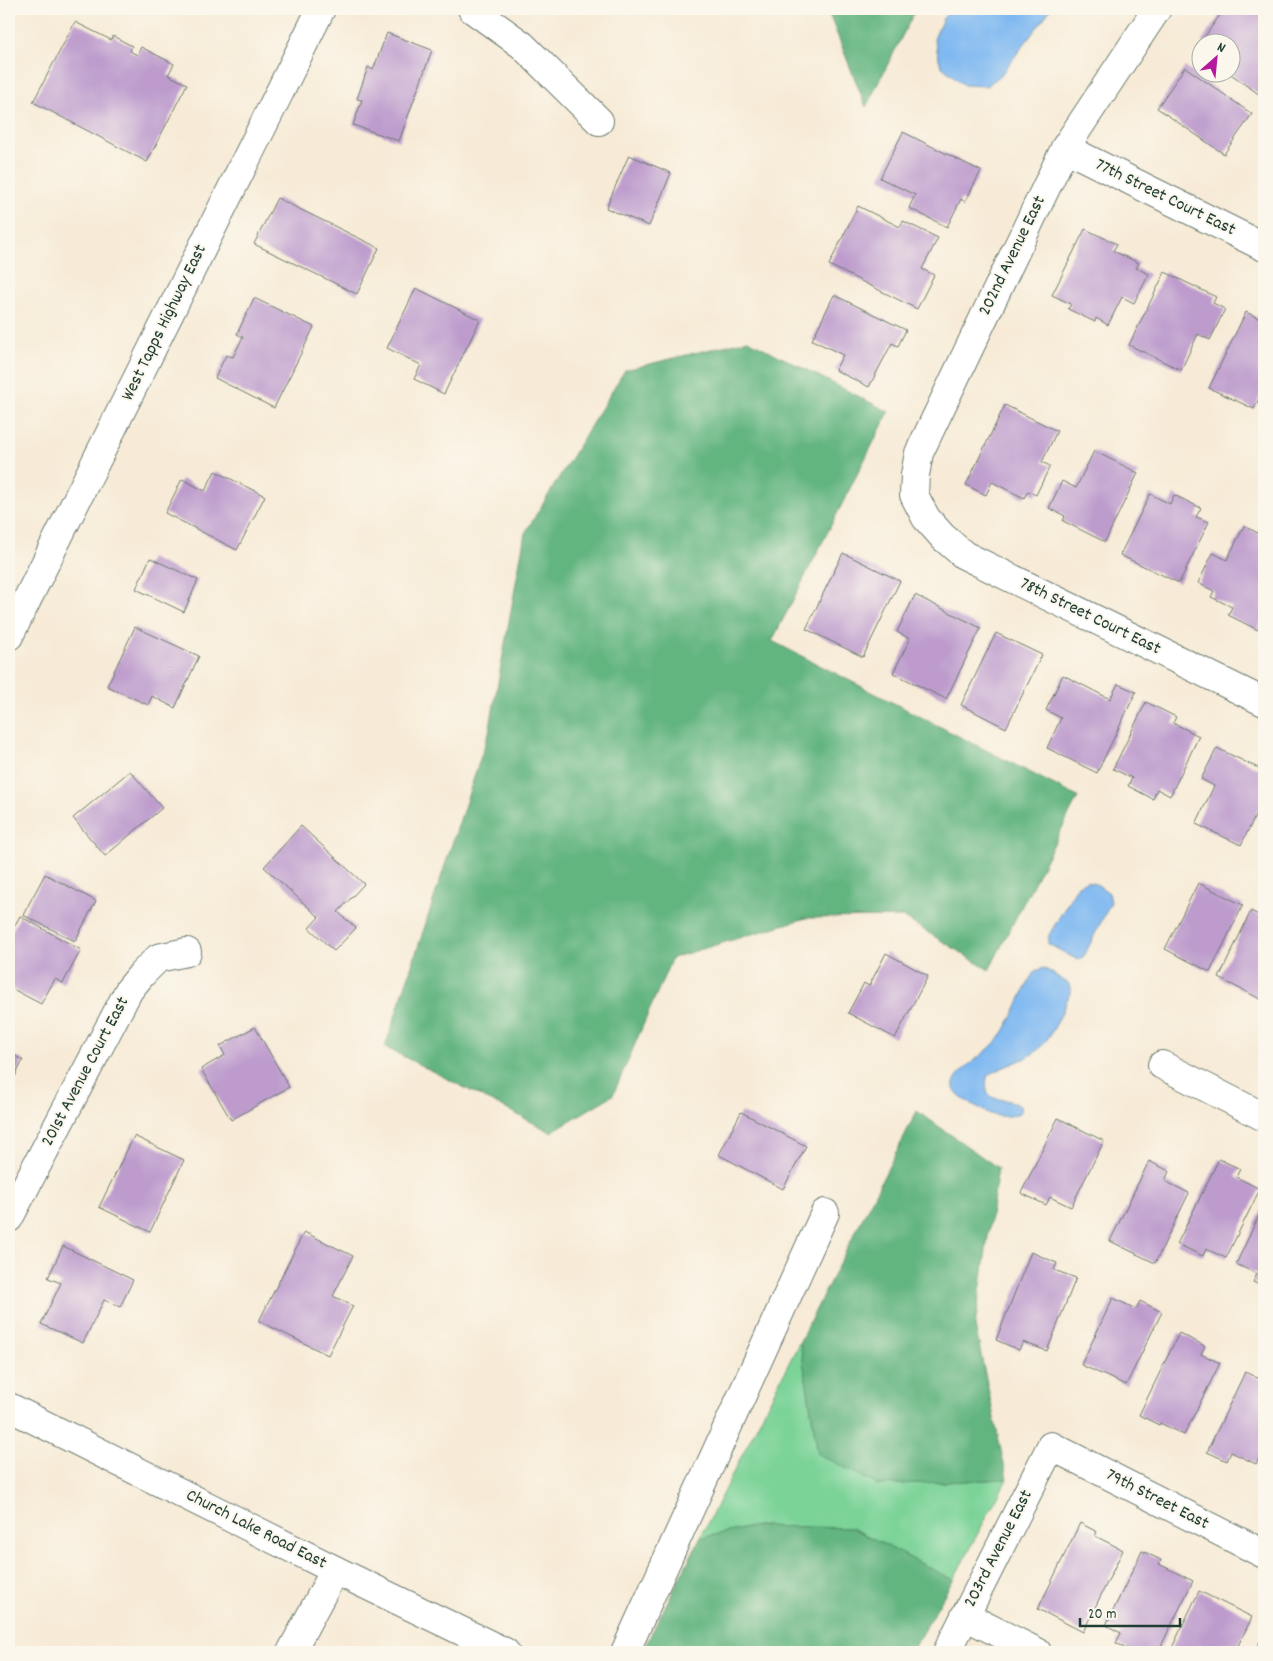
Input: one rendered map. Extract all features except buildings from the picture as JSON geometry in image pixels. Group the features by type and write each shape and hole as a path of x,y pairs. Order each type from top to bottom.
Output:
{"street":[{"name":"West Tapps Highway East","path":"9,636 15,606 320,9"},
{"path":"472,9 522,45 599,120"},
{"name":"202nd Avenue East","path":"926,518 914,496 919,453 1065,148 1158,9"},
{"name":"77th Street Court East","path":"1065,148 1264,247"},
{"name":"78th Street Court East","path":"926,518 943,537 964,555 1264,702"},
{"name":"201st Avenue Court East","path":"9,1218 129,990 158,958 187,952"},
{"path":"1162,1065 1264,1117"},
{"path":"625,1652 825,1213"},
{"name":"Church Lake Road East","path":"9,1407 335,1570 505,1652"},
{"name":"79th Street East","path":"1051,1446 1264,1554"},
{"name":"203rd Avenue East","path":"947,1652 1051,1446"},
{"path":"291,1652 335,1570"},
{"path":"965,1616 1037,1652"}],"green space":[{"path":"827,9 916,9 866,107"},
{"path":"748,340 889,412 772,641 1078,797 989,970 903,917 806,918 672,958 613,1095 551,1132 385,1047 489,732 525,533 625,370"},
{"path":"917,1111 998,1168 975,1326 1007,1479 878,1485 818,1454 800,1341"},
{"path":"800,1341 818,1454 878,1485 1007,1479 953,1580 852,1528 756,1526 700,1538"},
{"path":"756,1526 852,1528 953,1580 911,1652 642,1652 700,1538"}],"water":[{"path":"952,9 1051,9 1000,76 986,86 964,85 941,66 934,39 943,18"},
{"path":"1087,881 1098,885 1109,893 1111,902 1084,956 1078,960 1048,944 1049,935 1078,885"},
{"path":"1044,968 1069,984 1071,991 1049,1036 1037,1051 987,1077 988,1094 994,1098 1010,1101 1020,1106 1021,1112 1011,1116 990,1114 961,1098 955,1092 954,1083 960,1073 970,1063 1001,1036 1031,977 1035,971"}]}
